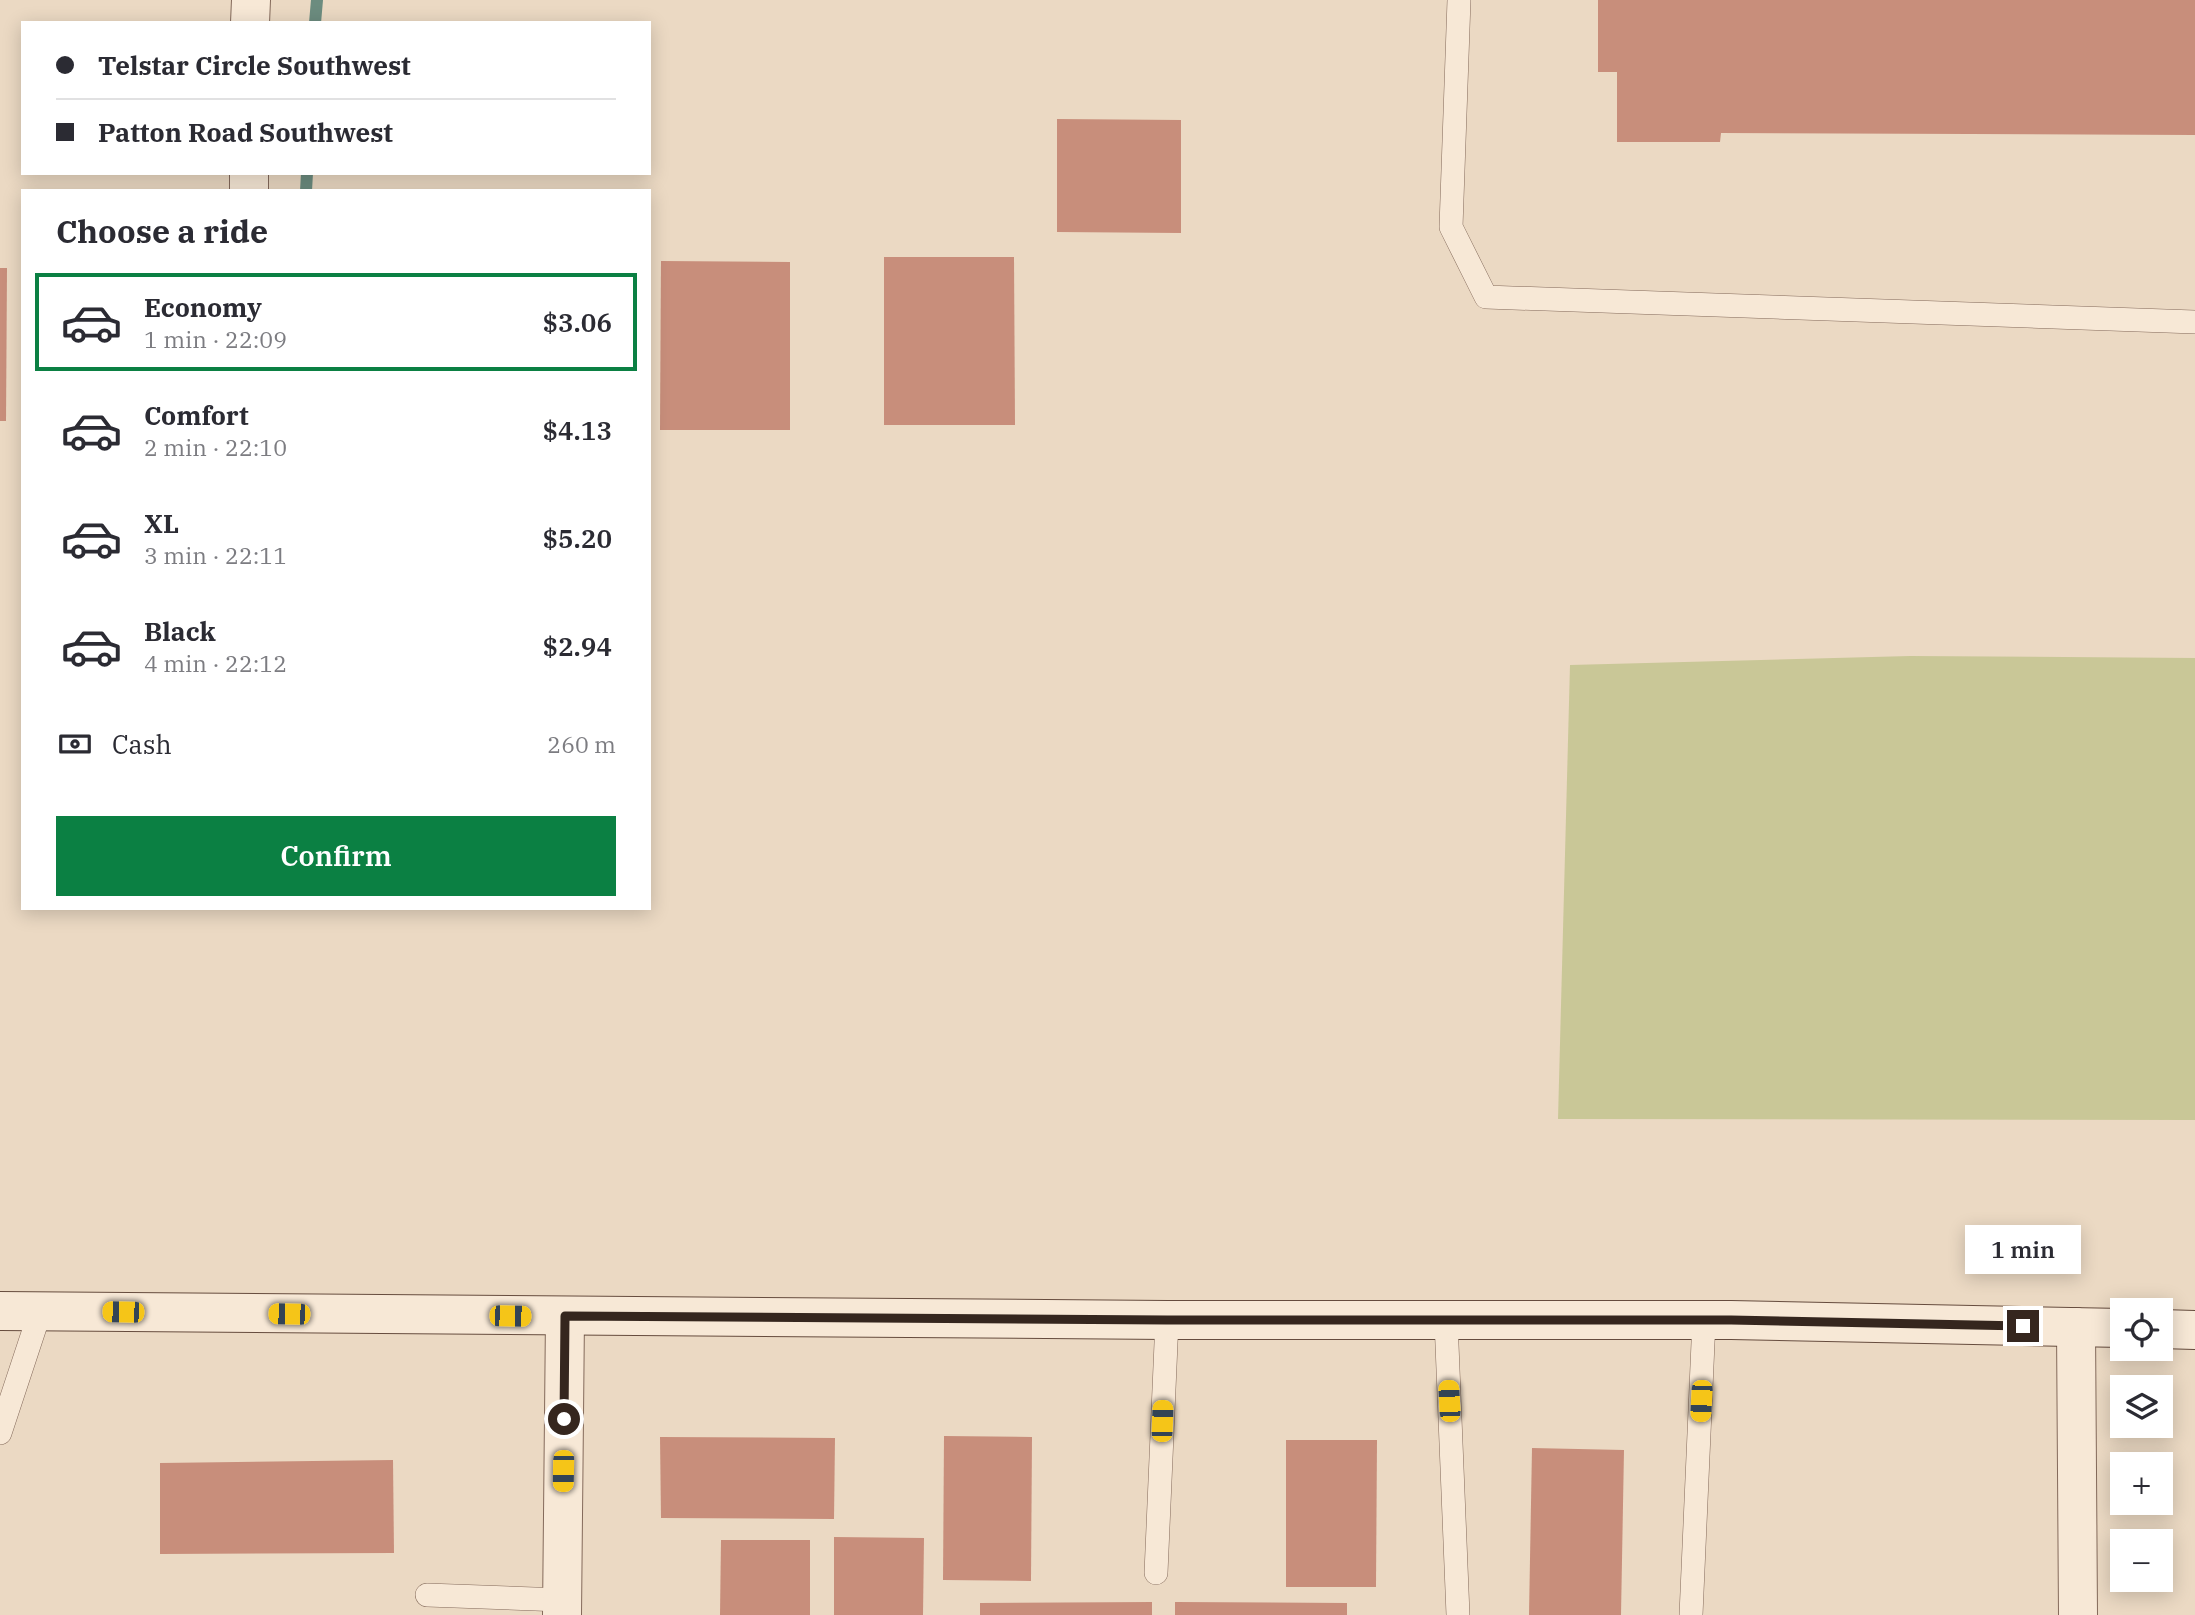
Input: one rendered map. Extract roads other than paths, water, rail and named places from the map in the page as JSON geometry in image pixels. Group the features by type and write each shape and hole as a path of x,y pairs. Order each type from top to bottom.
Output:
{"main road":[{"path":"250,21 251,0"},
{"path":"0,1311 1167,1320 1704,1320 2110,1328"},
{"path":"562,1607 565,1316"},
{"path":"2076,1327 2078,1615"},
{"path":"2173,1329 2195,1330"}],"lane":[{"path":"1459,0 1451,227 1486,297 2195,322"},
{"path":"0,1433 40,1312"},
{"path":"1156,1573 1167,1320"},
{"path":"1446,1320 1458,1615"},
{"path":"1691,1615 1704,1320"},
{"path":"427,1594 562,1607"}],"waterway":[{"path":"315,21 317,0"},
{"path":"306,189 307,175"}]}
